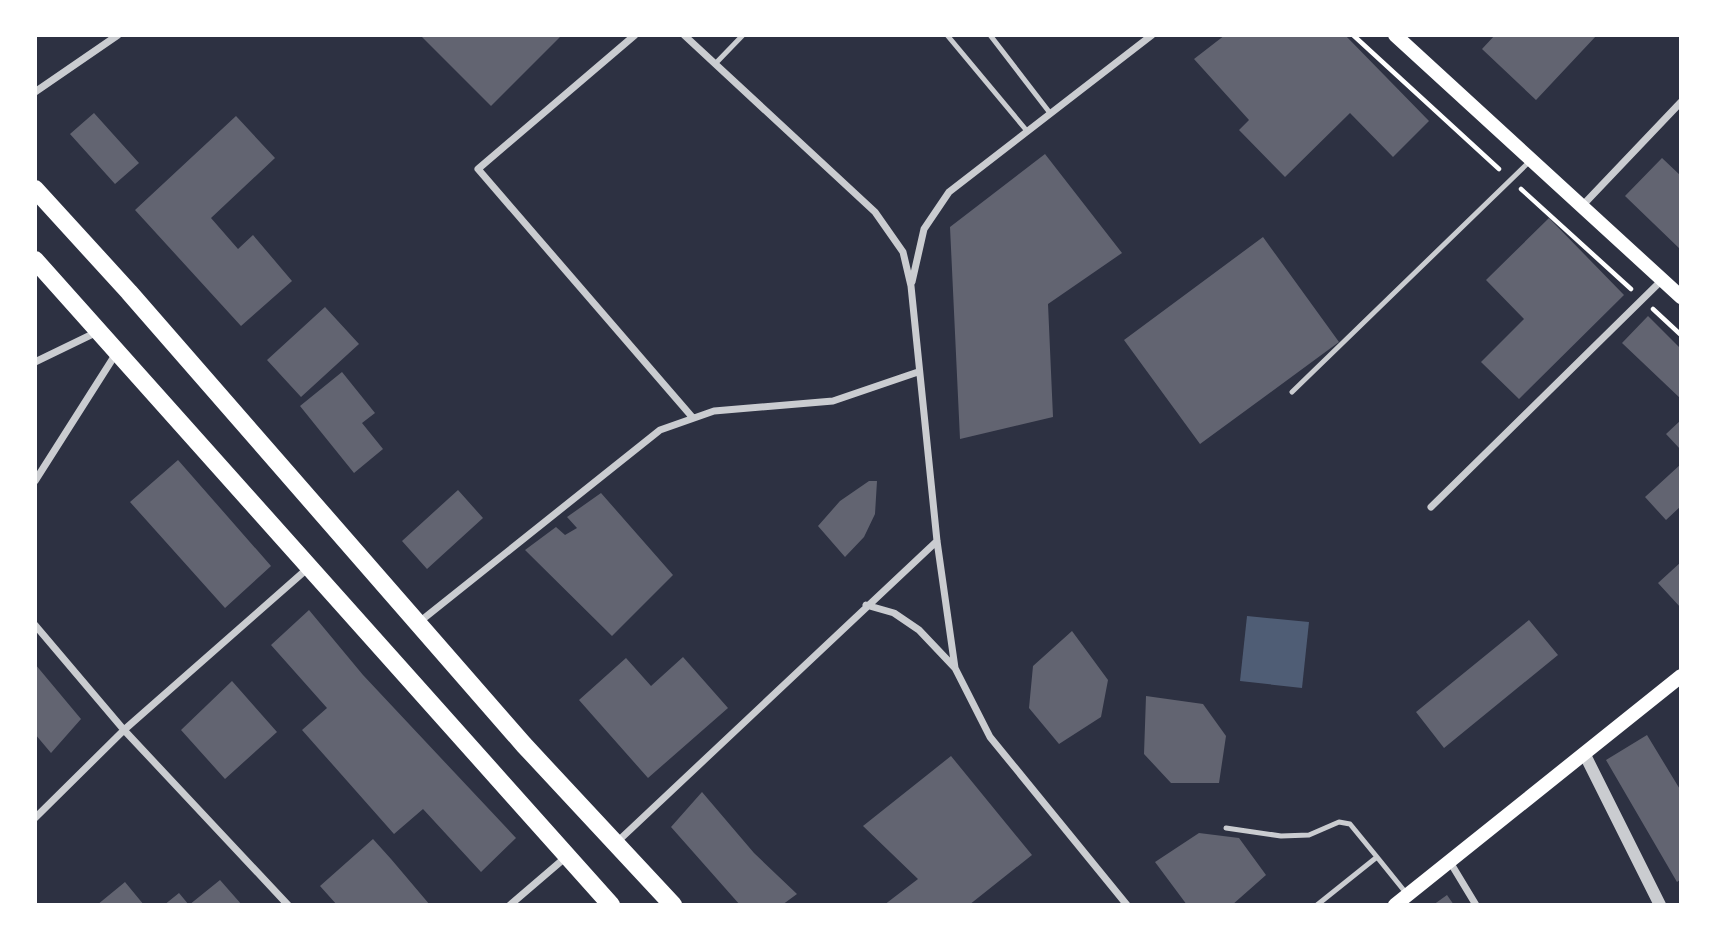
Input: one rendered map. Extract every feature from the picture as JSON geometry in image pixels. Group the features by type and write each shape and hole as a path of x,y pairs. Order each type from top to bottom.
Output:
{"main road":[{"path":"1395,35 1681,297"},
{"path":"35,189 129,292 417,623 673,905"},
{"path":"35,260 307,569 611,905"},
{"path":"1395,905 1681,676"}],"street":[{"path":"35,92 118,35"},
{"path":"635,35 478,169 693,418"},
{"path":"684,35 875,212 903,252 911,286 937,541 955,668"},
{"path":"911,286 924,229 934,210 949,192 1152,35"},
{"path":"1582,206 1681,102"},
{"path":"1431,507 1662,279"},
{"path":"35,362 100,331"},
{"path":"35,481 117,351"},
{"path":"417,623 634,447 660,430 714,411 832,401 918,372"},
{"path":"616,843 937,541"},
{"path":"35,818 124,730 307,569"},
{"path":"866,605 894,613 919,630 955,668 990,737 1127,905"},
{"path":"35,625 124,730 288,905"},
{"path":"1584,753 1660,905"},
{"path":"510,905 566,857"},
{"path":"1449,861 1476,905"}],"lane":[{"path":"715,64 743,35"},
{"path":"947,35 1027,131"},
{"path":"990,35 1050,113"},
{"path":"1292,392 1532,160"},
{"path":"1226,828 1281,836 1309,835 1339,822 1350,824 1408,895"},
{"path":"1317,905 1377,857"}],"water":[{"path":"1247,616 1309,622 1302,688 1240,681"}],"building":[{"path":"420,35 562,35 491,106"},
{"path":"1225,35 1345,35 1429,121 1393,157 1350,113 1285,177 1239,130 1249,120 1194,59"},
{"path":"1495,35 1597,35 1536,100 1482,49"},
{"path":"94,113 139,163 115,184 70,134"},
{"path":"236,116 275,158 211,218 238,249 253,235 292,281 241,326 135,210"},
{"path":"1045,154 1122,253 1048,304 1053,417 960,439 950,227"},
{"path":"1662,158 1681,176 1681,250 1625,196"},
{"path":"1549,218 1624,295 1519,399 1481,362 1524,319 1486,280"},
{"path":"1263,237 1339,342 1200,444 1124,340"},
{"path":"325,307 359,344 301,397 267,360"},
{"path":"1648,316 1681,349 1681,399 1622,343"},
{"path":"342,372 375,413 362,423 383,449 354,473 300,406"},
{"path":"1681,420 1681,450 1666,434"},
{"path":"178,460 271,566 225,608 130,502"},
{"path":"1681,464 1681,506 1666,520 1645,497"},
{"path":"869,481 877,481 875,514 864,537 845,557 818,526 840,501"},
{"path":"458,490 483,518 427,569 402,541"},
{"path":"601,493 673,575 612,636 525,550 556,527 565,535 577,528 567,517"},
{"path":"1681,562 1681,608 1658,583"},
{"path":"309,610 363,675 516,838 481,872 423,809 394,834 302,730 327,708 271,645"},
{"path":"1529,620 1558,655 1444,748 1416,712"},
{"path":"1072,631 1108,680 1101,717 1059,744 1029,708 1033,666"},
{"path":"683,657 728,708 648,778 579,700 626,658 651,686"},
{"path":"35,664 81,719 51,753 35,734"},
{"path":"232,681 277,732 225,779 181,730"},
{"path":"1146,696 1203,704 1226,736 1219,783 1171,783 1144,754"},
{"path":"1647,735 1681,791 1681,879 1677,882 1606,760"},
{"path":"951,756 1032,855 969,905 884,905 918,879 863,826"},
{"path":"702,792 754,853 797,894 782,905 740,905 671,827"},
{"path":"1199,833 1239,838 1266,875 1232,905 1187,905 1155,862"},
{"path":"373,839 430,905 337,905 320,886"},
{"path":"220,880 242,905 189,905"},
{"path":"125,882 144,905 97,905"},
{"path":"179,893 189,905 164,905"},
{"path":"1447,895 1454,905 1433,905"}]}
